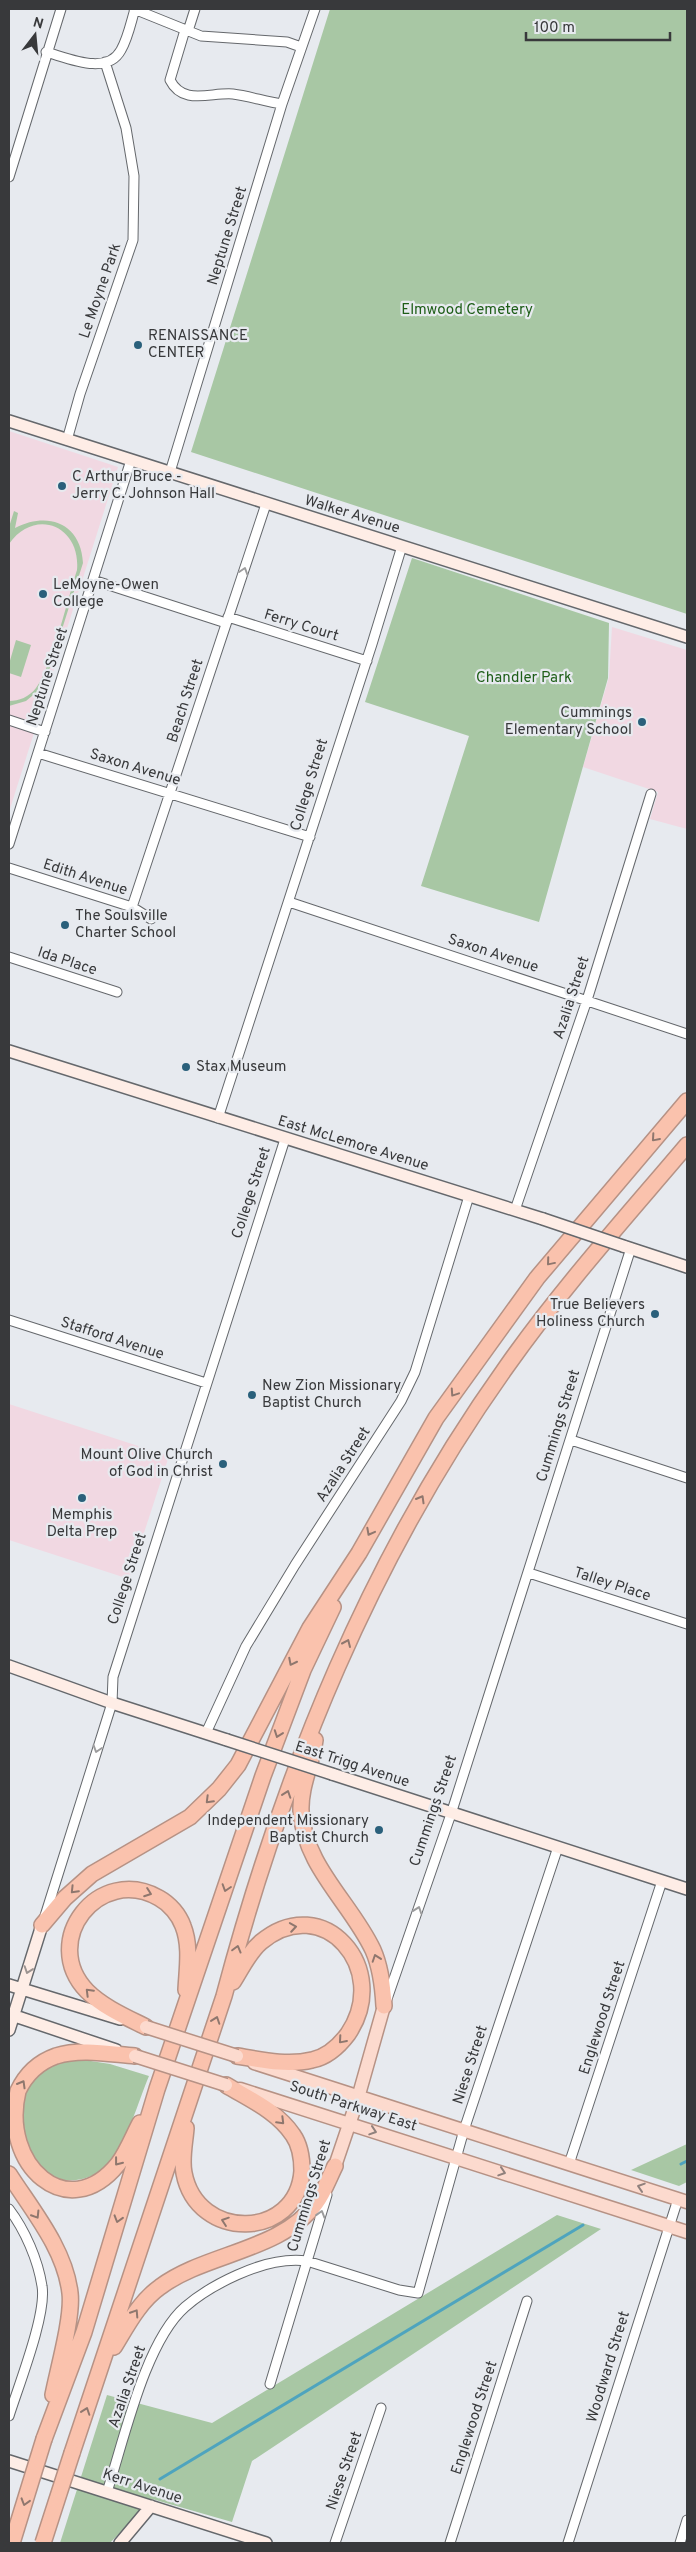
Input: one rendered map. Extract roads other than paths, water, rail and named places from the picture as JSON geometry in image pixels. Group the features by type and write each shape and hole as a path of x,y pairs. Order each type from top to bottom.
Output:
{"highway":[{"path":"42,1925 65,1898 92,1874 190,1817 219,1790 238,1765 310,1628 354,1561 426,1434 484,1350 542,1272 687,1102"},
{"path":"43,2543 224,1996 238,1942 275,1827 319,1711 348,1642 381,1571 431,1482 471,1418 533,1329 687,1145"},
{"path":"12,2543 44,2439 84,2332 157,2089 185,2004 202,1960 282,1724 303,1670 354,1561"},
{"path":"319,1711 314,1750 301,1799 303,1823 310,1847 321,1871 373,1950 383,1984 384,2006"},
{"path":"146,2027 96,1999 82,1985 72,1965 70,1946 74,1926 88,1906 103,1896 118,1891 138,1890 162,1899 173,1910 184,1926 188,1944 185,2004"},
{"path":"224,1996 246,1960 261,1942 274,1933 290,1927 307,1926 332,1934 346,1945 360,1969 362,1990 357,2016 346,2036 332,2050 320,2058 304,2062 284,2063 237,2056"},
{"path":"135,2056 72,2052 54,2056 33,2070 22,2083 12,2111 10,2135 18,2160 30,2174 50,2186 75,2188 97,2181 122,2158 157,2089"},
{"path":"189,2099 183,2162 184,2173 193,2197 210,2215 225,2222 245,2225 266,2220 284,2208 295,2193 301,2176 300,2150 294,2137 277,2117 226,2085"},
{"path":"100,2370 137,2310 158,2288 200,2264 250,2247 288,2227 316,2203 335,2166"},
{"path":"9,2174 36,2214 64,2264 70,2294 70,2310 44,2439"}],"main road":[{"name":"Cummings Street","path":"335,2166 358,2098 384,2006"},
{"name":"South Parkway East","path":"146,2027 358,2098 464,2130 683,2201"},
{"name":"South Parkway East","path":"135,2056 687,2232"}],"street":[{"path":"9,176 46,52 61,9"},
{"path":"46,52 89,64 105,62 115,58 122,49 134,9 201,36 235,40 287,42 301,48"},
{"path":"195,9 170,80 174,87 186,94 203,98 230,94 282,104"},
{"name":"Neptune Street","path":"170,472 282,104 314,9"},
{"name":"Le Moyne Park","path":"67,440 80,394 133,240 134,176 126,128 105,62"},
{"name":"Walker Avenue","path":"9,421 687,638"},
{"name":"Neptune Street","path":"9,844 131,460"},
{"name":"Beach Street","path":"132,907 266,504"},
{"name":"College Street","path":"218,1118 310,837 402,546"},
{"name":"Ferry Court","path":"93,580 366,661"},
{"path":"9,720 45,732"},
{"name":"Saxon Avenue","path":"38,753 310,837"},
{"name":"Azalia Street","path":"514,1210 587,1000 651,794"},
{"name":"Edith Avenue","path":"9,868 132,907 151,919"},
{"name":"Saxon Avenue","path":"289,902 687,1034"},
{"name":"Ida Place","path":"9,957 117,992"},
{"name":"East McLemore Avenue","path":"9,1051 543,1219 687,1267"},
{"name":"College Street","path":"9,2030 11,2015 22,1989 112,1703 113,1677 285,1139"},
{"name":"Azalia Street","path":"206,1733 246,1646 295,1565 402,1401 418,1364 469,1196"},
{"name":"Cummings Street","path":"384,2006 451,1814 529,1573 571,1440 627,1247"},
{"name":"Stafford Avenue","path":"9,1320 206,1384"},
{"path":"571,1440 687,1478"},
{"name":"Talley Place","path":"529,1573 687,1624"},
{"name":"East Trigg Avenue","path":"10,1669 451,1814 687,1889"},
{"name":"Niese Street","path":"418,2293 464,2130 558,1847"},
{"name":"Englewood Street","path":"569,2164 662,1880"},
{"name":"South Parkway East","path":"9,1985 146,2027"},
{"name":"South Parkway East","path":"11,2015 135,2056"},
{"name":"Cummings Street","path":"270,2384 335,2166"},
{"name":"Woodward Street","path":"568,2543 668,2226 683,2201"},
{"path":"9,2209 24,2232 42,2287 41,2308 9,2416"},
{"name":"Azalia Street","path":"107,2492 150,2358 164,2332 184,2307 224,2281 246,2271 292,2259 307,2261 399,2290 418,2293"},
{"name":"Englewood Street","path":"450,2543 527,2301"},
{"name":"Niese Street","path":"335,2543 381,2408"},
{"name":"Kerr Avenue","path":"9,2461 266,2543"},
{"path":"120,2543 150,2506"},
{"path":"680,2543 687,2520"}],"waterway":[{"path":"681,2164 687,2161"},
{"path":"160,2479 583,2225"}],"place":[{"name":"RENAISSANCE CENTER","path":"138,345"},
{"name":"C Arthur Bruce - Jerry C. Johnson Hall","path":"62,486"},
{"name":"LeMoyne-Owen College","path":"43,594"},
{"name":"Cummings Elementary School","path":"642,722"},
{"name":"The Soulsville Charter School","path":"65,925"},
{"name":"Stax Museum","path":"186,1067"},
{"name":"True Believers Holiness Church","path":"655,1314"},
{"name":"New Zion Missionary Baptist Church","path":"252,1395"},
{"name":"Mount Olive Church of God in Christ","path":"223,1464"},
{"name":"Memphis Delta Prep","path":"82,1498"},
{"name":"Independent Missionary Baptist Church","path":"379,1830"}],"park label":[{"name":"Elmwood Cemetery","path":"467,310"},
{"name":"Chandler Park","path":"524,678"}]}
